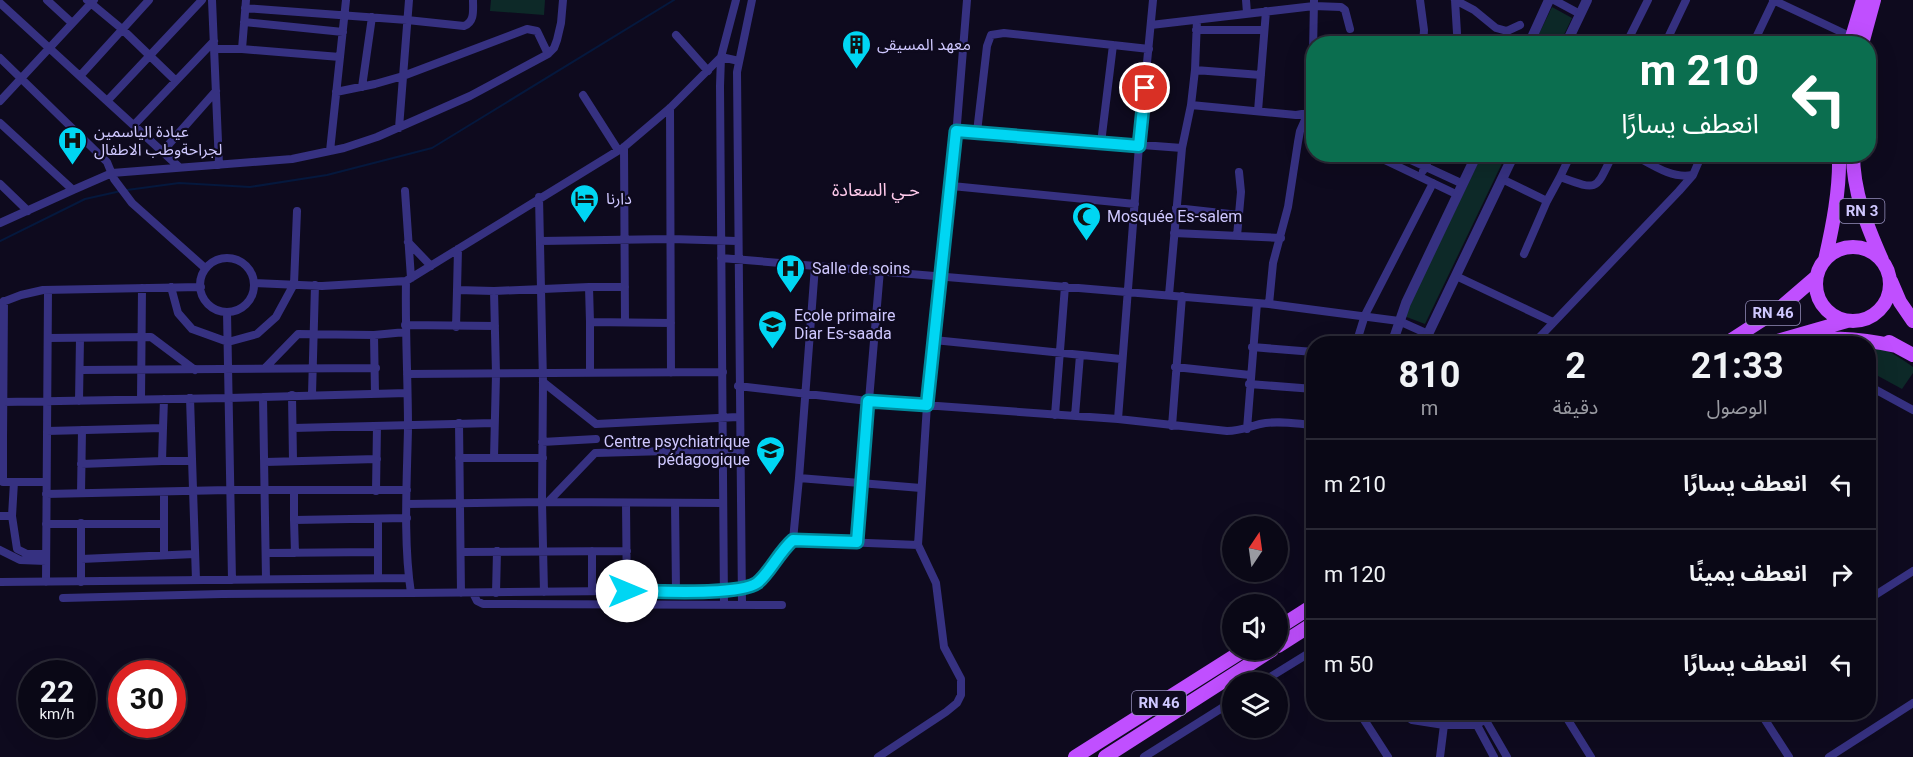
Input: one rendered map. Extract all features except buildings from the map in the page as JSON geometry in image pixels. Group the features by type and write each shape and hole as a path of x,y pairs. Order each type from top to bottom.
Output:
{"main road":[{"path":"1858,36 1863,0"},
{"path":"1859,36 1874,0"},
{"name":"RN 3","path":"1825,260 1834,221 1839,162"},
{"name":"RN 3","path":"1854,162 1857,191 1865,221 1900,302 1913,321"},
{"path":"1850,321 1867,319 1878,312 1890,290 1887,271 1877,256 1856,247 1834,252 1819,267 1816,277 1819,300 1826,310 1836,317 1850,321 1875,336"},
{"name":"RN 46","path":"1737,336 1779,309 1816,277"},
{"name":"RN 46","path":"1796,336 1850,321"},
{"path":"1876,336 1913,356"},
{"path":"1876,343 1896,346"},
{"path":"1288,622 1306,610"},
{"path":"1288,639 1306,628"},
{"name":"RN 46","path":"1075,757 1228,660"},
{"name":"RN 46","path":"1105,757 1256,660"}],"street":[{"path":"46,0 72,23"},
{"path":"80,76 148,0"},
{"path":"108,100 202,0"},
{"path":"212,0 219,165"},
{"path":"330,151 346,0"},
{"path":"399,128 409,0"},
{"path":"242,49 246,4 466,26 472,19 473,0"},
{"path":"0,223 73,190 113,176 178,166 292,159 330,151 399,128 471,96 548,54 554,48 557,40 563,0"},
{"path":"724,605 720,240 721,57 736,0"},
{"path":"742,605 738,417 737,72 752,0"},
{"path":"878,757 946,712 957,703 961,695 961,679 944,647 936,583 918,545 927,405 952,186 967,0"},
{"path":"1118,419 1121,359 1153,0"},
{"path":"1246,0 1247,13"},
{"path":"1420,0 1423,36"},
{"path":"1455,0 1474,10 1496,28 1507,31 1520,25"},
{"path":"1455,0 1457,33"},
{"path":"1533,36 1549,0"},
{"path":"1554,0 1580,14"},
{"path":"1573,36 1587,0"},
{"path":"1630,36 1648,0"},
{"path":"1669,36 1686,0"},
{"path":"1757,36 1773,0 1846,36"},
{"path":"1794,11 1799,0"},
{"path":"0,101 91,1 176,81"},
{"path":"0,3 178,166"},
{"path":"1151,26 1314,3 1341,7 1345,10 1350,29"},
{"path":"1313,36 1314,3"},
{"path":"1258,111 1266,11"},
{"path":"362,87 372,17"},
{"path":"1169,295 1182,148 1191,105 1195,70 1197,20"},
{"path":"244,22 343,32"},
{"path":"336,92 403,76 527,29 537,31 548,54"},
{"path":"1196,30 1264,30"},
{"path":"977,132 987,46 991,36 1004,33 1149,49"},
{"path":"676,35 708,70"},
{"path":"214,45 340,57"},
{"path":"134,125 214,45"},
{"path":"1101,143 1113,45"},
{"path":"721,57 739,61"},
{"path":"254,283 354,285 409,279 621,148 670,108 721,57"},
{"path":"0,58 107,162 113,176 132,203 205,268"},
{"path":"1195,70 1261,75"},
{"path":"162,152 216,92"},
{"path":"583,95 621,148 625,240 625,322"},
{"path":"1191,105 1306,115"},
{"path":"670,108 671,373"},
{"path":"1296,115 1304,123"},
{"path":"1269,304 1273,263 1288,207 1298,142 1306,121"},
{"path":"0,123 73,190"},
{"path":"956,131 1182,148"},
{"path":"1389,162 1458,195"},
{"path":"1415,162 1463,184"},
{"path":"1420,177 1428,162"},
{"path":"1394,336 1399,321 1473,162"},
{"path":"1428,336 1510,162"},
{"path":"1524,254 1567,162"},
{"path":"1560,177 1588,187 1593,186 1601,179 1610,162"},
{"path":"1648,162 1682,177 1695,176"},
{"path":"1540,336 1695,176 1699,162"},
{"path":"1237,236 1242,192 1239,172"},
{"path":"1502,179 1547,201"},
{"path":"1358,336 1365,315 1433,183"},
{"path":"0,184 28,212"},
{"path":"952,186 1135,204"},
{"path":"405,191 409,279 405,329 408,426 407,518 411,593"},
{"path":"539,197 542,442 545,502 544,592"},
{"path":"1176,208 1239,215"},
{"path":"171,287 178,313 192,329 205,335 228,342 244,339 266,327 282,307 294,284 297,211"},
{"path":"1174,233 1281,238"},
{"path":"540,241 671,239 737,241"},
{"path":"408,242 431,266"},
{"path":"456,327 458,249"},
{"path":"233,258 248,267 254,283 254,292 244,306 227,312 210,306 204,299 201,287 205,268 215,260 233,258"},
{"path":"721,258 1269,304 1399,321 1422,336"},
{"path":"63,598 222,594 724,590 758,582 793,540 815,266"},
{"path":"857,542 880,270"},
{"path":"1456,276 1553,322"},
{"path":"312,394 315,285"},
{"path":"1055,415 1065,286"},
{"path":"46,482 2,482 2,302 27,293 48,290 201,287"},
{"path":"589,287 590,372"},
{"path":"457,290 625,287"},
{"path":"141,399 142,288"},
{"path":"46,582 48,290"},
{"path":"494,291 496,374 494,458"},
{"path":"1172,426 1182,296"},
{"path":"1246,429 1257,303"},
{"path":"227,312 232,580"},
{"path":"590,322 671,322"},
{"path":"265,368 294,336 374,335 405,329 495,326"},
{"path":"374,335 375,393"},
{"path":"48,338 141,337 155,339 195,370"},
{"path":"79,401 80,338"},
{"path":"934,340 1121,359"},
{"path":"1252,347 1306,351"},
{"path":"1075,416 1080,354"},
{"path":"1175,367 1306,388"},
{"path":"80,370 376,368"},
{"path":"407,374 496,374 543,377 590,372 723,372"},
{"path":"543,377 596,424 738,417"},
{"path":"738,386 868,401 1118,419 1227,431 1271,423 1306,425"},
{"path":"1876,390 1913,410"},
{"path":"3,402 229,399 312,394 407,393"},
{"path":"292,396 293,461"},
{"path":"263,397 266,579"},
{"path":"190,398 196,580"},
{"path":"162,461 164,399"},
{"path":"459,423 461,593"},
{"path":"293,428 494,423"},
{"path":"545,502 595,453 596,424"},
{"path":"376,491 377,426"},
{"path":"47,431 163,428"},
{"path":"81,493 82,430"},
{"path":"542,442 596,439"},
{"path":"595,453 739,449"},
{"path":"459,458 543,458"},
{"path":"265,462 377,459"},
{"path":"81,464 192,461"},
{"path":"799,478 921,488"},
{"path":"14,482 12,516 16,547 18,551 46,558"},
{"path":"46,494 229,490 407,490"},
{"path":"294,490 295,553"},
{"path":"164,492 164,555"},
{"path":"626,502 627,606"},
{"path":"675,503 676,591"},
{"path":"407,504 723,503"},
{"path":"0,516 12,516"},
{"path":"294,520 407,518"},
{"path":"378,519 378,578"},
{"path":"81,523 81,582"},
{"path":"46,524 164,524"},
{"path":"793,540 918,545"},
{"path":"0,550 20,560 46,558"},
{"path":"496,593 497,551"},
{"path":"592,551 592,591"},
{"path":"461,552 627,551"},
{"path":"266,553 378,552"},
{"path":"81,559 195,554"},
{"path":"1876,595 1913,571"},
{"path":"0,582 409,578"},
{"path":"473,593 477,601 483,604 782,605"},
{"path":"1278,672 1306,655"},
{"path":"1829,757 1913,703"},
{"path":"1144,757 1222,708"},
{"path":"1364,720 1388,757"},
{"path":"1412,720 1444,725 1475,725 1488,720"},
{"path":"1473,720 1494,757"},
{"path":"1568,720 1591,757"},
{"path":"1765,720 1789,757"},
{"path":"1485,722 1507,757"},
{"path":"1440,757 1444,725"}],"green space":[{"path":"491,0 545,0 544,15 490,11"},
{"path":"1552,7 1572,18 1563,36 1538,36"},
{"path":"1479,162 1503,162 1425,324 1404,316"},
{"path":"1876,346 1887,350 1913,367 1913,373 1902,389 1876,375"}],"waterway":[{"path":"127,190 179,183 250,187 327,175 432,148 674,0"},
{"path":"0,241 85,199 121,191"}],"place":[{"name":"معهد المسيقى","path":"856,70"},
{"name":"عيادة الياسمين لجراحةوطب الاطفال","path":"73,166"},
{"name":"دارنا","path":"585,224"},
{"name":"Mosquée Es-salem","path":"1086,242"},
{"name":"Salle de soins","path":"791,294"},
{"name":"Ecole primaire Diar Es-saada","path":"773,350"},
{"name":"Centre psychiatrique pédagogique","path":"771,476"}],"district":[{"name":"حـي السعادة","path":"876,190"}],"route":[{"path":"627,591 740,588 758,582 793,540 857,542 868,401 927,405 952,186 956,131 1139,146 1145,88"}]}
